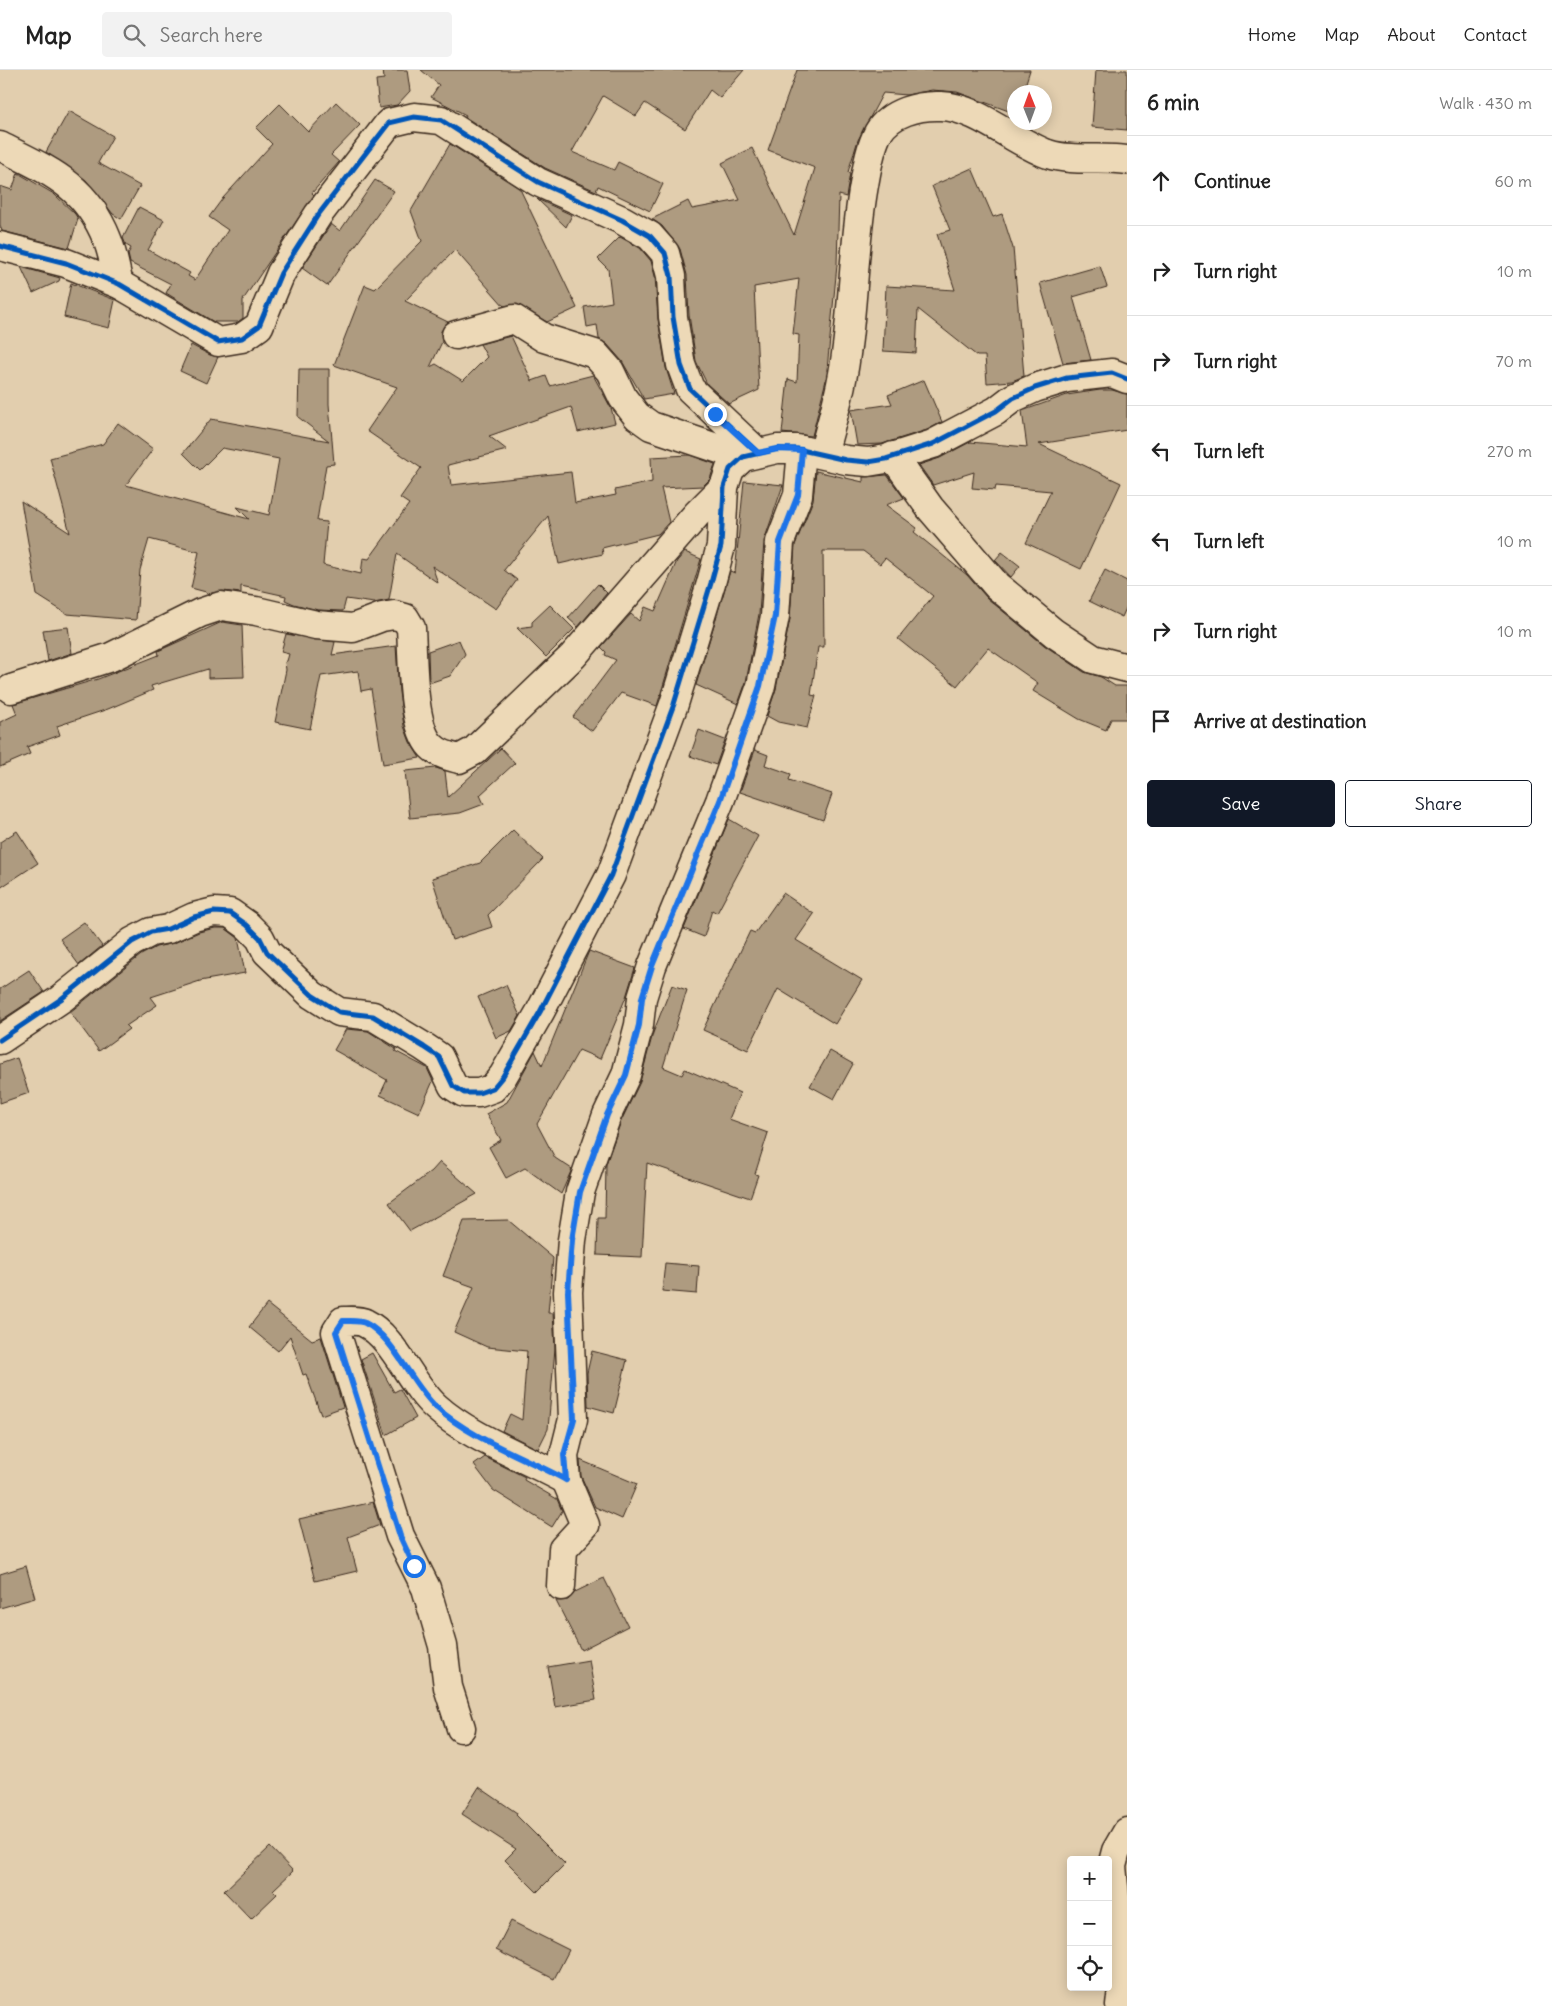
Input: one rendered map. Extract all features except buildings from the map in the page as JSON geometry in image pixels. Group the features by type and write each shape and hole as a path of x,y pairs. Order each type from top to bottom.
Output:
{"street":[{"path":"561,1586 563,1550 585,1525 566,1480 564,1455 574,1419 568,1292 572,1240 580,1192 607,1115 626,1075 639,1025 642,998 652,966 720,801 760,686 775,616 780,542 812,452 836,405 846,355 860,210 868,164 878,133 893,117 918,107 943,106 972,115 1026,145 1050,155 1127,160"},
{"path":"0,246 66,263 119,284 218,342 242,338 259,326 281,273 318,215 389,123 414,117 441,120 538,182 622,220 650,236 664,253 671,276 672,317 681,365 690,389 750,455"},
{"path":"0,146 56,175 72,186 85,200 107,239 119,284"},
{"path":"456,335 514,319 544,338 595,354 610,371 623,398 637,416 651,426 750,455"},
{"path":"0,1040 60,999 132,942 152,932 168,929 194,917 214,912 230,913 253,931 267,952 312,995 339,1012 373,1016 424,1047 439,1057 453,1086 464,1093 479,1093 493,1088 503,1076 540,1012 611,874 674,704 712,583 720,546 724,488 730,469 750,455 777,449 812,452 846,460 868,462 933,444 1035,388 1067,378 1112,373 1127,379"},
{"path":"893,456 930,508 998,586 1054,633 1093,659 1127,668"},
{"path":"11,689 111,657 200,613 221,606 256,611 316,625 353,628 382,617 394,615 405,618 411,628 417,716 430,745 442,755 458,759 474,752 573,656 697,514 724,488"},
{"path":"461,1728 448,1687 442,1646 426,1588 400,1536 336,1332 343,1321 364,1322 384,1337 414,1383 435,1406 456,1424 566,1480"},
{"path":"1120,2006 1123,1980 1112,1866 1116,1851 1127,1832"}],"cycle path":[{"path":"0,246 66,263 119,284 218,342 242,338 259,326 281,273 318,215 389,123 414,117 441,120 538,182 622,220 650,236 665,253 671,276 673,317 681,365 690,389 758,453"},
{"path":"0,1040 61,999 132,942 151,932 168,929 194,917 214,912 230,913 247,925 260,938 267,952 312,995 339,1012 373,1016 424,1047 439,1057 453,1086 464,1093 479,1093 493,1088 503,1076 540,1012 611,875 674,704 711,583 721,546 724,487 730,469 743,457 777,449 797,449 846,460 868,462 886,459 933,444 996,411 1013,398 1035,388 1067,378 1112,373 1127,379"}],"route":[{"path":"414,1566 400,1536 369,1439 356,1387 336,1332 343,1321 364,1322 384,1337 414,1383 435,1406 456,1424 566,1480 564,1455 574,1419 568,1292 572,1240 580,1192 607,1115 626,1075 639,1025 642,998 652,966 720,801 760,686 775,616 780,542 798,495 802,450 777,449 758,453 715,414"}]}
